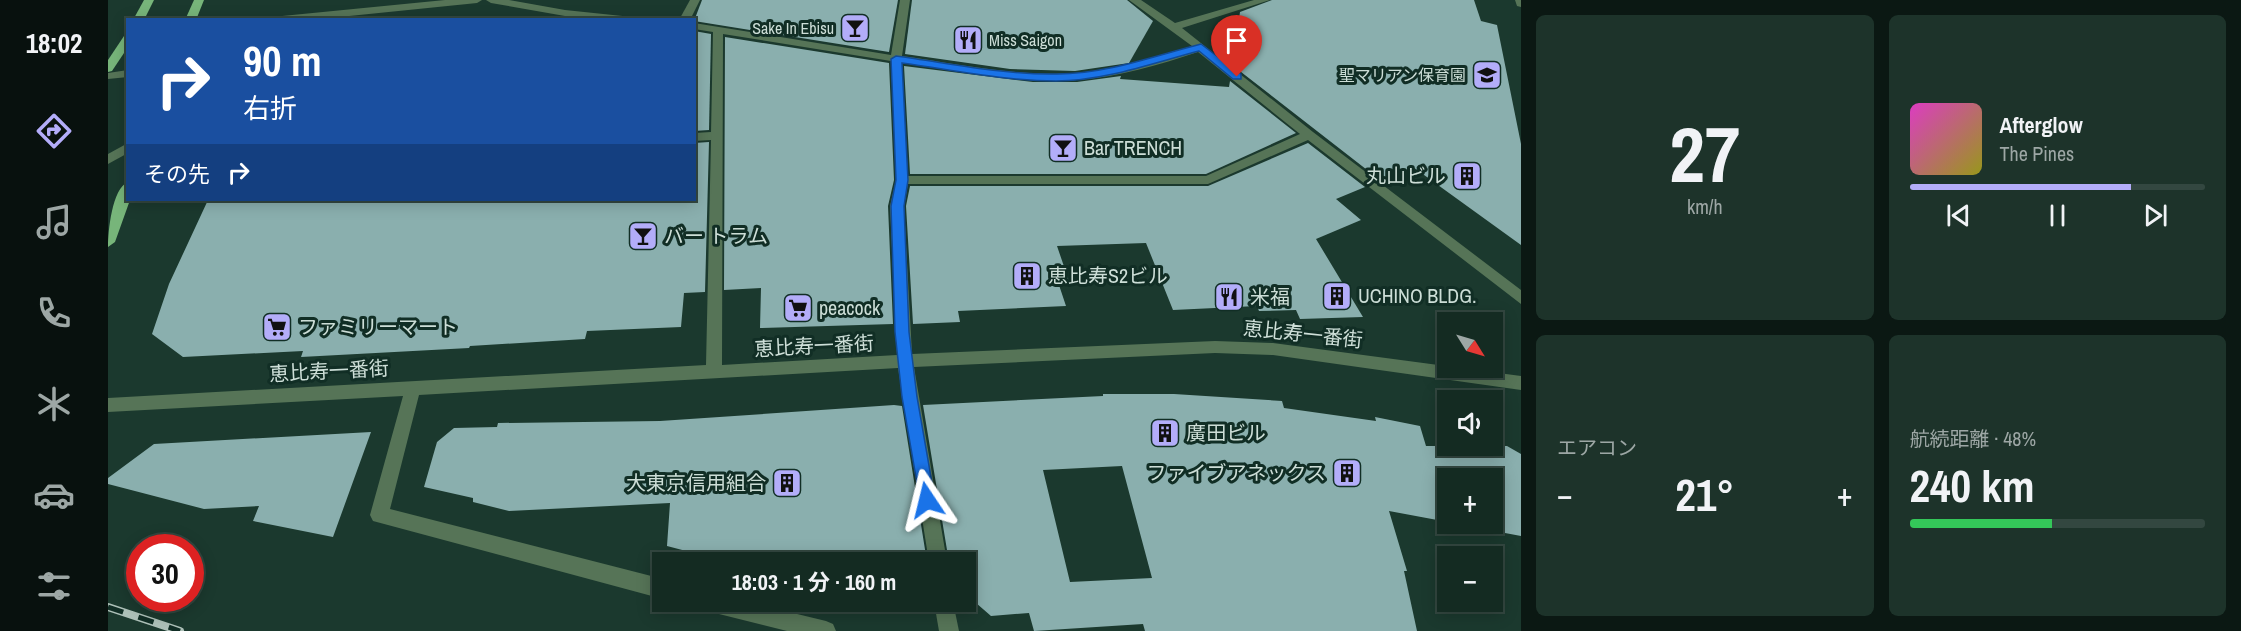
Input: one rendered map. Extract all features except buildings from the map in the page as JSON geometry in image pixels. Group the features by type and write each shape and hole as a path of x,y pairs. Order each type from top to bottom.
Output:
{"main road":[{"path":"139,18 149,0"},
{"path":"191,18 199,0"},
{"path":"108,69 126,41"},
{"path":"108,242 126,192"}],"street":[{"path":"293,18 477,0"},
{"path":"491,0 565,13 613,18"},
{"path":"685,18 695,0"},
{"path":"905,0 896,59 902,180 897,206 902,332 909,397 936,552"},
{"path":"1134,0 1201,47 1309,135 1521,298"},
{"path":"1174,27 1265,0"},
{"path":"414,18 417,6"},
{"path":"696,26 896,59 1016,75 1058,78 1101,73 1201,47"},
{"path":"714,372 718,30"},
{"path":"108,76 126,74"},
{"path":"902,180 1208,180 1309,135"},
{"path":"696,138 717,136"},
{"path":"108,160 126,148"},
{"name":"恵比寿一番街","path":"108,405 906,362 1238,348 1273,350 1521,383"},
{"path":"413,388 379,516 652,586"},
{"path":"750,612 825,631"},
{"path":"946,612 949,631"}],"railway":[{"path":"108,607 180,631"}],"place":[{"name":"Sake In Ebisu","path":"855,28"},
{"name":"Miss Saigon","path":"968,40"},
{"name":"聖マリアン保育園","path":"1487,75"},
{"name":"Bar TRENCH","path":"1063,148"},
{"name":"丸山ビル","path":"1467,176"},
{"name":"バー トラム","path":"643,236"},
{"name":"恵比寿S2ビル","path":"1027,276"},
{"name":"UCHINO BLDG.","path":"1337,296"},
{"name":"米福","path":"1229,297"},
{"name":"peacock","path":"798,308"},
{"name":"ファミリーマート","path":"277,327"},
{"name":"廣田ビル","path":"1165,433"},
{"name":"ファイブアネックス","path":"1347,473"},
{"name":"大東京信用組合","path":"787,483"}],"route":[{"path":"927,500 909,397 902,332 897,206 902,180 896,59 1016,75 1058,78 1101,73 1172,57 1201,47 1237,77"}]}
